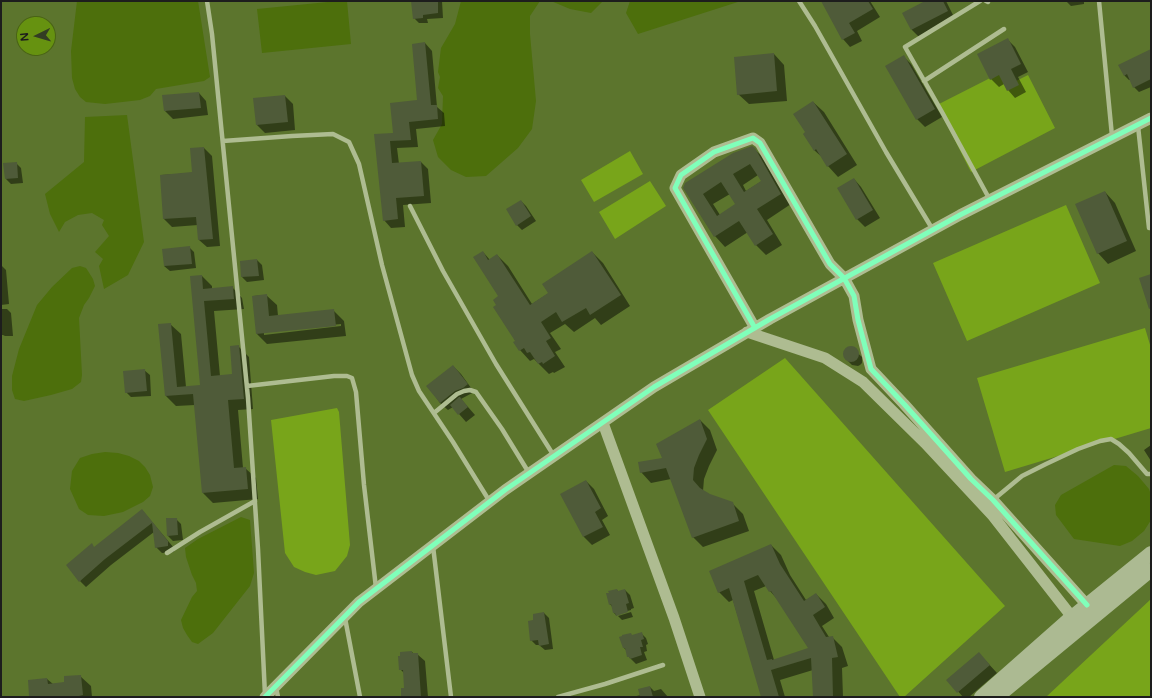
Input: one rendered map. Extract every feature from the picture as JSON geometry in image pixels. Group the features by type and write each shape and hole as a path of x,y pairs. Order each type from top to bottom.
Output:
{"highway":[{"path":"981,697 1072,617 1151,553"},
{"path":"997,697 1151,570"}],"street":[{"path":"265,697 277,692 359,602 490,502 654,387 844,278 990,200 1151,118"},
{"path":"1072,617 993,516 925,443 863,382 825,358 751,330 675,188 681,175 714,152 753,138 760,143 830,264 844,278 854,296 858,320 871,370 904,404 971,479 994,500 1087,605"},
{"path":"603,423 674,618 700,697"}],"lane":[{"path":"207,1 212,34 247,386 255,501 265,697"},
{"path":"799,1 933,230"},
{"path":"980,1 904,47 990,200"},
{"path":"1099,1 1112,138"},
{"path":"924,81 1004,29"},
{"path":"1138,125 1149,228 1151,228"},
{"path":"223,142 333,134 349,142 359,164 382,265 412,375 419,391 490,502"},
{"path":"410,206 443,271 496,364 554,456"},
{"path":"247,386 334,376 348,376 352,378 356,392 364,485 376,589"},
{"path":"434,413 457,394 470,390 476,392 502,429 530,474"},
{"path":"994,500 1022,476 1078,449 1100,441 1111,439 1129,453 1147,474 1151,474"},
{"path":"167,552 255,501"},
{"path":"432,546 451,697"},
{"path":"345,617 360,697"},
{"path":"558,697 605,684 663,665"}],"shaded area":[{"path":"77,1 198,1 210,77 204,81 156,89 150,96 140,100 105,104 86,102 80,97 75,89 72,78 71,51"},
{"path":"347,1 351,44 262,53 257,9"},
{"path":"461,1 540,1 530,16 530,34 536,101 532,129 518,148 486,176 466,177 451,170 438,157 433,140 442,124 443,96 438,88 441,48 455,24"},
{"path":"551,1 603,1 591,13 570,9"},
{"path":"630,1 741,1 638,34 626,13"},
{"path":"1000,73 1006,86 1028,75 1055,128 971,172 937,105"},
{"path":"127,115 144,242 128,275 104,289 99,266 103,259 95,252 109,236 102,225 104,220 92,213 78,215 65,222 59,232 50,214 45,194 84,162 85,117"},
{"path":"630,151 643,174 594,202 581,180"},
{"path":"650,181 666,206 615,239 599,212"},
{"path":"1066,205 1100,283 967,341 933,263"},
{"path":"80,266 86,268 93,279 95,286 84,305 79,318 82,375 81,382 72,389 51,395 24,401 15,399 12,390 12,376 19,349 37,305 52,287 72,268"},
{"path":"1145,328 1151,348 1151,428 1005,472 977,378"},
{"path":"785,358 1005,606 904,697 900,697 708,410"},
{"path":"337,408 339,412 350,545 347,556 335,571 316,575 294,567 285,553 271,420"},
{"path":"105,452 118,453 139,461 150,475 153,487 150,496 143,502 123,512 104,516 88,515 79,509 70,489 72,471 80,458"},
{"path":"1114,465 1126,466 1138,476 1149,489 1151,495 1151,520 1144,531 1132,541 1120,546 1074,539 1056,515 1055,505 1061,495"},
{"path":"241,517 250,520 254,573 250,586 213,633 198,644 192,642 183,628 181,620 192,597 197,591 196,583 186,557 185,548 198,539"},
{"path":"1151,599 1151,697 1046,697"}],"building":[{"path":"411,1 438,1 438,13 423,15 423,18 413,19"},
{"path":"821,1 868,1 873,9 849,23 855,33 842,40"},
{"path":"925,1 943,1 948,11 911,30 902,13"},
{"path":"1008,38 1021,64 1011,69 1019,85 1007,91 999,75 990,80 977,54"},
{"path":"425,42 431,105 437,105 438,119 409,122 411,140 390,141 392,163 421,161 424,196 396,198 398,219 383,221 374,134 393,133 390,103 417,100 412,44"},
{"path":"1151,49 1151,79 1133,88 1127,74 1124,76 1118,65"},
{"path":"774,53 777,91 737,95 734,57"},
{"path":"904,55 935,109 916,120 885,66"},
{"path":"199,92 201,108 164,111 162,95"},
{"path":"285,95 288,122 256,125 253,98"},
{"path":"813,101 847,154 827,167 816,149 814,151 803,134 805,132 793,114"},
{"path":"752,146 755,148 781,194 757,209 773,234 755,246 739,221 714,237 683,188 685,183 733,153","holes":["750,164 761,181 744,192 733,174","721,182 735,204 717,216 703,194"]},
{"path":"204,147 213,239 198,240 196,217 163,219 160,175 192,172 190,148"},
{"path":"17,162 18,178 5,179 3,163"},
{"path":"854,178 873,210 856,220 837,188"},
{"path":"1105,191 1127,241 1097,254 1075,204"},
{"path":"521,200 531,216 516,226 506,209"},
{"path":"190,246 192,264 164,266 162,249"},
{"path":"483,251 488,260 497,254 530,305 548,293 542,284 592,251 621,295 590,315 586,308 562,322 556,312 541,322 551,338 546,341 555,356 543,364 542,362 538,364 530,352 527,353 524,348 519,351 513,342 515,341 493,307 496,305 493,300 498,296 473,257"},
{"path":"257,259 259,276 241,277 240,261"},
{"path":"1151,274 1151,308 1149,309 1139,278"},
{"path":"202,275 203,289 233,286 234,299 204,301 211,376 232,374 230,346 239,345 244,399 228,400 234,468 246,467 248,489 202,493 193,394 165,396 158,324 171,323 177,387 200,385 190,276"},
{"path":"267,294 269,316 334,309 336,326 256,334 252,296"},
{"path":"851,346 858,351 859,354 854,361 851,362 844,357 843,354 848,347"},
{"path":"453,365 468,384 455,391 440,403 426,386"},
{"path":"145,369 147,391 125,393 123,371"},
{"path":"459,397 468,407 458,415 450,405"},
{"path":"700,419 707,439 694,468 693,480 700,488 710,494 733,502 739,521 692,538 666,468 640,473 638,462 662,458 656,444"},
{"path":"586,480 601,508 595,512 603,527 583,537 560,494"},
{"path":"142,509 168,541 168,546 155,548 152,523 105,559 79,582 66,565 92,543 94,547"},
{"path":"166,518 177,518 178,535 167,536"},
{"path":"771,544 780,564 804,601 816,593 825,607 813,615 826,637 833,636 838,657 832,658 833,697 813,697 811,658 771,670 779,697 761,697 729,588 718,593 709,571","holes":["758,575 769,592 771,591 808,648 772,660 767,660 744,581"]},
{"path":"617,589 618,591 625,589 629,603 626,604 628,612 616,616 615,613 613,613 611,604 609,605 606,593"},
{"path":"544,612 549,644 539,646 538,640 530,641 528,621 533,620 533,614"},
{"path":"642,632 644,639 641,640 643,647 640,647 642,655 630,659 627,657 625,648 623,648 619,637 631,633 632,635"},
{"path":"412,651 412,653 418,653 421,697 401,697 401,688 404,688 403,670 399,670 398,656 400,656 400,652"},
{"path":"979,652 990,665 957,693 946,680"},
{"path":"81,675 83,695 79,697 29,696 28,680 47,678 48,684 64,682 64,676"},
{"path":"650,686 653,697 640,697 638,689"}],"cycle path":[{"path":"265,697 359,602 505,490 654,387 770,319 960,215 1151,118"},
{"path":"755,328 675,188 681,175 714,152 753,138 760,143 830,264 844,278 854,296 858,320 871,369 971,479 993,500 1087,605"}]}
